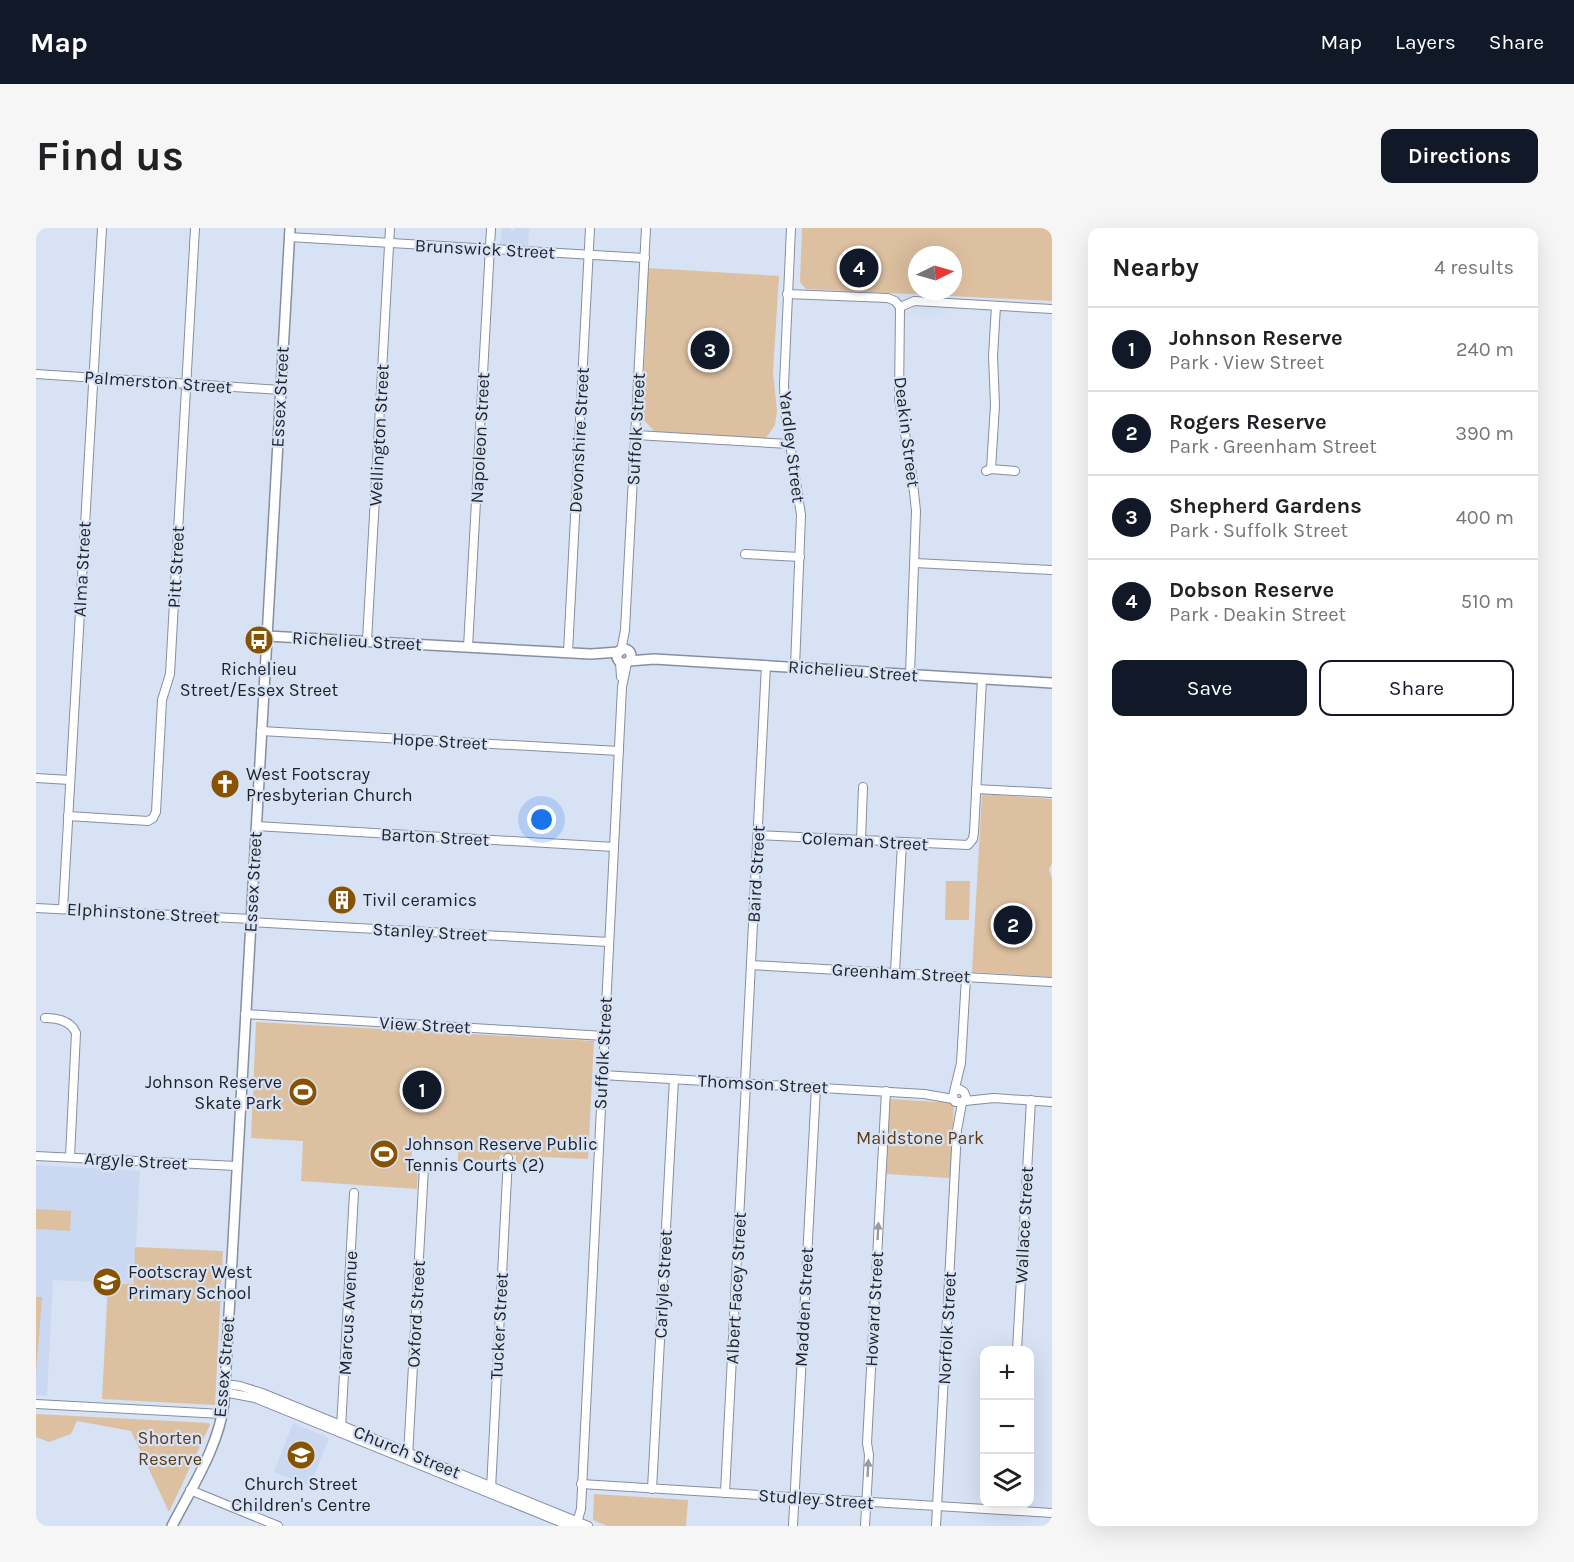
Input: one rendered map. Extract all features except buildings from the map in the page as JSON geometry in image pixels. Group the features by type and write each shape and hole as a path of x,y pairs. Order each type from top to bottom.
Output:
{"street":[{"name":"Alma Street","path":"63,909 102,228"},
{"name":"Pitt Street","path":"68,816 148,821 156,812 162,700 170,674 195,228"},
{"name":"Wellington Street","path":"367,641 390,228"},
{"name":"Napoleon Street","path":"468,647 491,228"},
{"name":"Devonshire Street","path":"568,652 590,228"},
{"name":"Suffolk Street","path":"575,1525 581,1509 646,228"},
{"name":"Yardley Street","path":"791,228 784,385 789,444 800,499 801,557 795,667"},
{"name":"Brunswick Street","path":"289,233 390,243 645,258"},
{"name":"Essex Street","path":"172,1526 213,1444 222,1414 225,1388 289,233"},
{"path":"787,294 888,298 900,307 914,301 1052,309"},
{"path":"996,306 993,356 995,405 989,470 1015,471"},
{"name":"Deakin Street","path":"900,307 899,399 914,491 915,563 910,674"},
{"name":"Palmerston Street","path":"36,374 281,390"},
{"path":"636,435 789,444"},
{"path":"745,554 801,557"},
{"path":"915,563 1052,570"},
{"name":"Richelieu Street","path":"267,636 568,652 1052,683"},
{"name":"Baird Street","path":"745,1083 766,665"},
{"path":"982,679 976,789 1052,793"},
{"name":"Hope Street","path":"261,731 619,751"},
{"path":"36,778 70,780"},
{"path":"861,840 863,786"},
{"name":"Coleman Street","path":"758,835 964,846 971,843 974,832 976,789"},
{"name":"Barton Street","path":"256,826 614,847"},
{"path":"895,972 902,843"},
{"name":"Elphinstone Street","path":"36,908 251,920"},
{"name":"Stanley Street","path":"251,920 609,942"},
{"name":"Greenham Street","path":"751,965 1052,982"},
{"name":"Norfolk Street","path":"936,1526 966,977"},
{"name":"View Street","path":"245,1014 604,1036"},
{"path":"45,1018 60,1019 73,1027 76,1033 70,1158"},
{"name":"Thomson Street","path":"602,1075 1052,1102"},
{"name":"Carlyle Street","path":"652,1489 674,1079"},
{"name":"Albert Facey Street","path":"725,1493 745,1083"},
{"name":"Madden Street","path":"794,1526 816,1087"},
{"name":"Howard Street","path":"865,1526 869,1455 867,1443 886,1092"},
{"name":"Wallace Street","path":"1017,1346 1030,1100"},
{"name":"Argyle Street","path":"36,1156 237,1166"},
{"name":"Tucker Street","path":"491,1490 508,1158"},
{"name":"Oxford Street","path":"408,1457 424,1167"},
{"name":"Marcus Avenue","path":"341,1430 354,1192"},
{"name":"Church Street","path":"225,1388 250,1389 341,1430 575,1525 588,1526"},
{"path":"36,1404 222,1414"},
{"name":"Studley Street","path":"581,1484 937,1506 980,1507"},
{"path":"190,1490 278,1526"},
{"name":"Studley Street","path":"1015,1508 1052,1513"}],"shaded area":[{"path":"502,228 511,228 511,231 514,231 515,228 529,228 528,246 500,244"},
{"name":"Footscray West Primary School","path":"36,1165 140,1171 134,1284 53,1280 47,1396 36,1395"},
{"name":"Church Street Children's Centre","path":"293,1423 329,1438 310,1486 274,1472"}],"green space":[{"path":"802,228 1052,228 1052,301 962,297 962,246 908,246 908,294 806,289 800,282"},
{"path":"648,268 779,276 773,372 777,411 775,425 766,438 655,432 642,418"},
{"path":"982,794 1052,799 1052,863 1049,869 1052,879 1052,977 972,972"},
{"path":"946,881 970,881 969,920 945,920"},
{"path":"256,1022 594,1041 588,1159 542,1157 540,1165 516,1164 516,1155 500,1155 499,1163 458,1161 458,1150 412,1148 411,1165 418,1166 417,1189 301,1181 303,1141 251,1138"},
{"name":"Maidstone Park","path":"889,1099 954,1103 950,1178 886,1174"},
{"path":"36,1209 71,1211 70,1231 36,1229"},
{"path":"135,1247 223,1251 215,1405 102,1399 108,1284 134,1284"},
{"path":"36,1297 42,1297 36,1374"},
{"name":"Shorten Reserve","path":"36,1414 209,1423 210,1425 169,1512 131,1431 77,1421 71,1434 49,1442 36,1437"},
{"path":"594,1494 688,1500 686,1526 607,1526 593,1520"}],"place":[{"name":"Dobson Reserve","path":"859,268"},
{"name":"Shepherd Gardens","path":"710,350"},
{"name":"Richelieu Street/Essex Street","path":"259,640"},
{"name":"West Footscray Presbyterian Church","path":"225,784"},
{"name":"Tivil ceramics","path":"342,900"},
{"name":"Rogers Reserve","path":"1013,925"},
{"name":"Johnson Reserve","path":"422,1090"},
{"name":"Johnson Reserve Skate Park","path":"303,1092"},
{"name":"Johnson Reserve Public Tennis Courts (2)","path":"384,1154"},
{"name":"Footscray West Primary School","path":"107,1282"},
{"name":"Church Street Children's Centre","path":"301,1455"}]}
